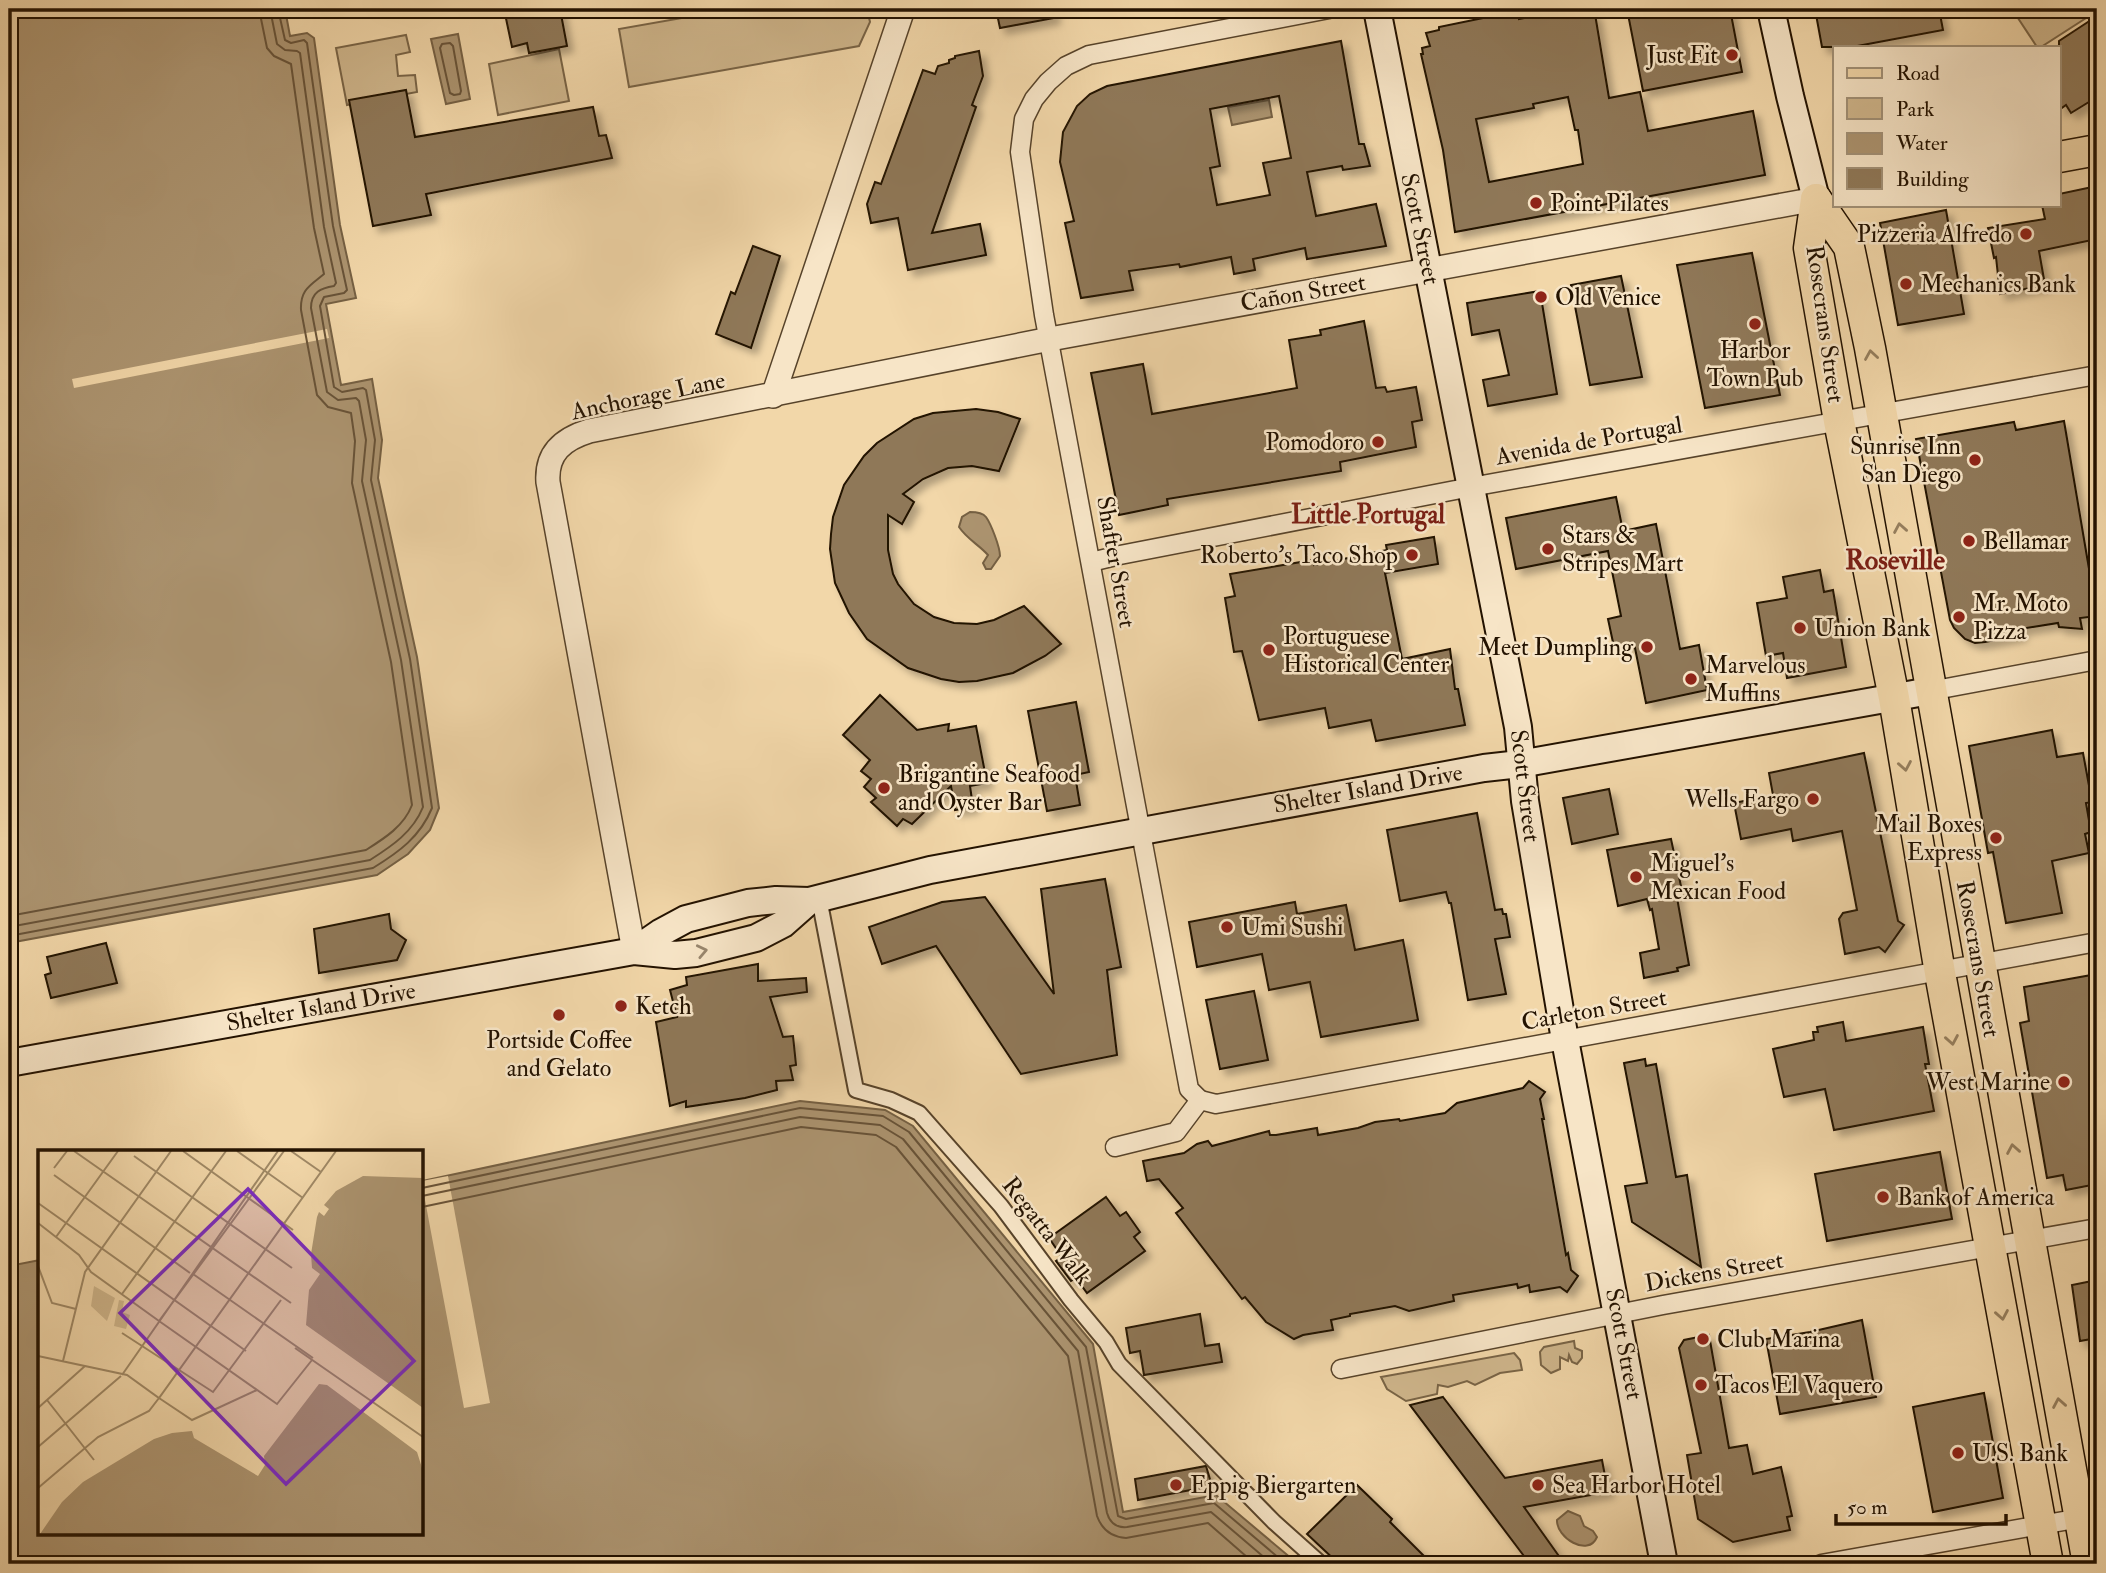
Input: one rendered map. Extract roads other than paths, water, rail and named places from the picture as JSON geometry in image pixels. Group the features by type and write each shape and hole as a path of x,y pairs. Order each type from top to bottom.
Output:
{"main road":[{"name":"Scott Street","path":"1377,9 1518,727 1520,764 1565,1040 1619,1314 1664,1564"},
{"name":"Rosecrans Street","path":"1771,9 1790,96 1826,197 1849,247 1870,348 2029,1240 2088,1517 2088,1564"},
{"path":"2060,157 2097,150"},
{"name":"Rosecrans Street","path":"1826,197 1809,248 1839,421 1894,698 1940,973 2048,1564"},
{"name":"Shelter Island Drive","path":"634,951 686,919 748,903 814,900 930,870 1484,768 1520,764 1930,691"},
{"name":"Shelter Island Drive","path":"9,1063 634,951 675,955 696,953 756,938 783,924 814,900"}],"street":[{"path":"773,396 903,9"},
{"name":"Shafter Street","path":"1200,1100 1189,1089 1044,315 1020,152 1024,119 1034,99 1066,66 1089,55 1329,9"},
{"name":"Cañon Street","path":"773,396 1050,340 1826,197"},
{"name":"Avenida de Portugal","path":"1091,562 1471,487 2097,375"},
{"name":"Anchorage Lane","path":"634,951 548,482 549,462 558,446 578,434 773,396"},
{"path":"1930,691 2097,660"},
{"name":"Regatta Walk","path":"814,900 856,1090 891,1100 919,1113 1001,1206 1106,1342 1119,1364 1274,1522 1321,1564"},
{"name":"Carleton Street","path":"1200,1100 1216,1104 2097,942"},
{"path":"1115,1147 1176,1132 1200,1100"},
{"name":"Dickens Street","path":"1341,1369 1619,1314 2097,1228"},
{"path":"1821,1564 2088,1517"}],"water":[{"path":"9,9 285,9 290,36 307,33 314,38 340,225 356,298 326,304 341,385 372,379 382,440 378,478 417,657 439,808 430,830 408,854 377,875 9,943"},
{"path":"458,34 470,99 446,104 431,39"},
{"path":"1269,100 1272,117 1232,125 1228,107"},
{"path":"970,512 984,515 995,536 1000,556 991,569 986,569 983,563 988,555 959,527 962,517"},
{"path":"800,1101 885,1110 913,1126 1093,1344 1123,1512 1216,1495 1298,1564 9,1564 9,1266 38,1260 38,1534 424,1534 424,1181"},
{"path":"1568,1511 1580,1516 1584,1526 1593,1531 1597,1537 1593,1543 1587,1546 1573,1543 1562,1533 1557,1520"}],"place":[{"name":"Just Fit","path":"1732,55"},
{"name":"Point Pilates","path":"1536,203"},
{"name":"Pizzeria Alfredo","path":"2026,234"},
{"name":"Mechanics Bank","path":"1906,284"},
{"name":"Old Venice","path":"1541,297"},
{"name":"Harbor Town Pub","path":"1755,324"},
{"name":"Pomodoro","path":"1378,442"},
{"name":"Sunrise Inn San Diego","path":"1975,460"},
{"name":"Bellamar","path":"1969,541"},
{"name":"Stars & Stripes Mart","path":"1548,549"},
{"name":"Roberto's Taco Shop","path":"1412,555"},
{"name":"Mr. Moto Pizza","path":"1959,617"},
{"name":"Union Bank","path":"1800,628"},
{"name":"Meet Dumpling","path":"1647,647"},
{"name":"Portuguese Historical Center","path":"1269,650"},
{"name":"Marvelous Muffins","path":"1691,679"},
{"name":"Brigantine Seafood and Oyster Bar","path":"884,788"},
{"name":"Wells Fargo","path":"1813,799"},
{"name":"Mail Boxes Express","path":"1996,838"},
{"name":"Miguel's Mexican Food","path":"1636,877"},
{"name":"Umi Sushi","path":"1227,927"},
{"name":"Ketch","path":"621,1006"},
{"name":"Portside Coffee and Gelato","path":"559,1015"},
{"name":"West Marine","path":"2064,1082"},
{"name":"Bank of America","path":"1883,1197"},
{"name":"Club Marina","path":"1703,1339"},
{"name":"Tacos El Vaquero","path":"1701,1385"},
{"name":"U.S. Bank","path":"1958,1453"},
{"name":"Eppig Biergarten","path":"1176,1485"},
{"name":"Sea Harbor Hotel","path":"1538,1485"}],"district":[{"name":"Little Portugal","path":"1368,515"},
{"name":"Roseville","path":"1895,560"}]}
